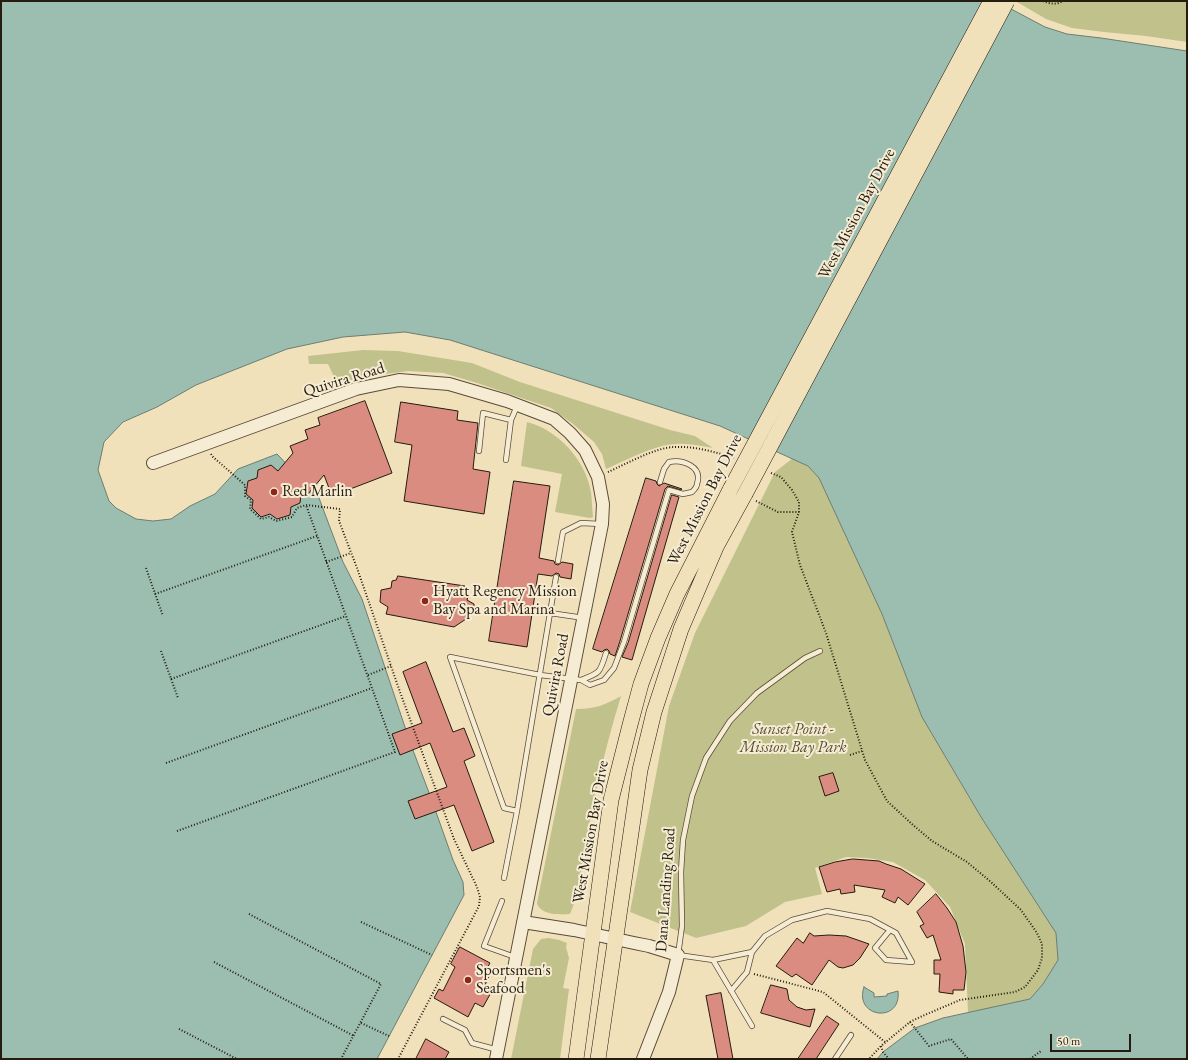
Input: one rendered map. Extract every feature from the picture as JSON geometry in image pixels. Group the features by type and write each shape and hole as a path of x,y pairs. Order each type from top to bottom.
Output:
{"main road":[{"name":"West Mission Bay Drive","path":"598,1059 639,777 654,712 681,629 716,547 991,1"},
{"name":"West Mission Bay Drive","path":"576,1059 611,800 630,725 658,638 677,594 743,494 1008,1"}],"street":[{"name":"Quivira Road","path":"153,463 356,389 399,380 449,384 518,405 554,418 585,450 598,477 603,504 602,524 584,618 576,680 516,958 497,1054"},
{"path":"524,922 649,946 678,956"},
{"name":"Dana Landing Road","path":"643,1059 669,992 678,956"}],"lane":[{"path":"506,460 511,420 518,405"},
{"path":"479,451 483,413 511,420"},
{"path":"517,811 504,808 450,657 540,675 576,680 590,685 604,680 614,668 624,642 668,490 683,494 692,492 697,484 698,476 694,467 677,460 669,462 664,469 660,482"},
{"path":"558,561 563,532 581,523 602,524"},
{"path":"504,878 517,811 556,577"},
{"path":"550,613 584,618"},
{"name":"Dana Landing Road","path":"678,956 682,926 681,872 683,840 692,796 706,758 730,721 757,693 805,658 820,651"},
{"path":"576,680 599,673 606,653"},
{"path":"502,900 484,946 516,958"},
{"path":"731,991 747,972 752,952 765,936 792,920 827,911 870,919 896,933 912,962 886,960 875,948 890,930"},
{"path":"678,956 713,960 752,952"},
{"path":"713,960 752,1026"},
{"path":"443,1019 466,1030 472,1043 497,1054"},
{"path":"835,1059 851,1035"}],"path":[{"path":"1043,1 1050,4 1059,4 1063,1"},
{"path":"207,443 212,456 245,485 245,496 251,500 250,509 261,519 269,517 276,522 292,517 297,508 306,505 340,509 339,521 391,666 454,839 472,875 480,897 479,906 398,1059"},
{"path":"598,477 658,451 675,446 697,448 739,460"},
{"path":"767,471 781,477 792,490 799,502 799,512 792,532 800,565 826,633 865,760 887,801 932,841 967,862 991,882 1021,910 1037,933 1042,944 1042,958 1038,970 1025,987 1014,992 960,1000 920,1017 910,1022 885,1042 869,1059"},
{"path":"743,494 778,512 799,512"},
{"path":"177,831 395,752 306,505"},
{"path":"155,594 317,536"},
{"path":"326,562 351,552"},
{"path":"146,568 163,616"},
{"path":"171,680 346,616"},
{"path":"161,651 178,698"},
{"path":"367,676 391,666"},
{"path":"166,763 372,688"},
{"path":"850,754 862,751"},
{"path":"249,914 382,984 341,1059"},
{"path":"361,922 432,955"},
{"path":"214,962 354,1036"},
{"path":"747,972 823,992 885,1042"},
{"path":"910,1022 929,1046 950,1039 968,1059"},
{"path":"361,1023 389,1036"},
{"path":"179,1029 237,1059"},
{"path":"881,1046 883,1052 889,1059"},
{"path":"1030,1059 1041,1051"}],"green space":[{"path":"1187,1 1187,42 1072,28 1046,19 1017,2"},
{"path":"363,350 398,351 472,363 520,382 670,430 695,436 713,448 685,444 668,445 641,454 606,469 602,454 594,442 551,408 443,373 408,371 364,377 341,383 336,381 328,364 309,364 308,356"},
{"path":"527,422 538,426 559,439 576,457 588,480 591,492 593,517 590,518 555,512 562,474 521,466"},
{"name":"Sunset Point - Mission Bay Park","path":"793,458 808,466 819,478 882,614 922,717 981,817 1056,933 1058,960 1043,984 1030,999 968,1013 965,944 950,907 925,880 893,862 867,858 846,857 815,868 822,894 785,902 746,926 696,938 630,912 669,706 695,633 775,472"},
{"path":"621,696 595,795 577,896 570,914 546,912 539,907 537,903 576,709 600,706"},
{"path":"549,938 567,943 566,947 569,958 563,988 569,989 560,1059 511,1059 533,949 541,939"}],"shaded area":[{"path":"1,1 996,1 1045,27 1067,34 1187,51 1187,1059 877,1059 883,1052 915,1028 943,1018 1030,999 1043,984 1058,960 1056,933 981,817 922,717 882,614 819,478 808,466 720,426 450,340 405,332 343,337 287,349 196,385 157,407 123,422 104,442 98,470 109,501 116,508 136,519 153,521 171,519 190,506 215,494 238,469 277,454 319,498 343,562 362,599 411,745 453,860 463,882 464,895 377,1059 1,1059"},
{"path":"864,987 874,993 874,997 887,996 887,994 898,991 897,1002 893,1009 878,1013 871,1011 865,1005 862,997"}],"building":[{"path":"365,401 392,473 332,496 324,475 308,494 301,495 300,503 291,507 290,515 277,519 270,514 261,517 252,508 253,500 246,494 248,481 257,478 258,470 271,465 278,471 293,453 290,446 308,439 305,430 320,425 318,418"},
{"path":"401,402 458,411 457,420 478,423 473,469 490,472 484,514 404,501 412,445 395,442"},
{"path":"646,478 656,481 659,486 664,483 682,489 668,486 665,489 615,656 610,654 607,649 602,652 593,649"},
{"path":"514,481 550,486 539,558 554,561 555,564 558,565 562,562 573,564 571,579 560,577 559,574 556,573 552,576 538,574 527,647 489,641"},
{"path":"672,495 679,497 632,660 622,657 628,643"},
{"name":"Hyatt Regency Mission Bay Spa and Marina","path":"398,576 465,586 464,591 469,594 467,600 474,604 474,612 467,613 466,619 454,627 386,614 388,607 380,602 381,590 391,588 392,581 396,580"},
{"path":"426,662 453,732 464,728 475,756 464,761 494,842 472,851 454,805 415,819 408,801 447,787 430,743 400,755 392,734 422,723 403,672"},
{"path":"833,773 839,791 825,796 819,777"},
{"path":"853,859 879,861 901,869 925,884 908,905 898,897 895,903 882,897 885,890 854,885 855,892 841,894 840,889 827,892 819,867 835,862"},
{"path":"936,894 956,922 963,946 966,972 964,990 953,990 953,994 939,992 940,974 934,974 934,960 941,960 933,935 927,938 920,926 924,924 917,912"},
{"path":"810,933 814,936 846,936 869,944 860,958 853,965 843,968 838,967 829,960 812,985 796,974 792,977 776,966 797,938 803,943"},
{"name":"Sportsmen's Seafood","path":"460,947 490,963 485,972 490,974 485,985 493,989 483,1007 475,1003 468,1017 434,998 439,989 443,991 455,967 451,964"},
{"path":"771,985 787,989 789,1000 797,1007 806,1010 815,1009 810,1027 761,1013"},
{"path":"721,993 733,1059 718,1059 706,996"},
{"path":"827,1016 839,1024 816,1059 798,1059"},
{"path":"426,1039 449,1052 445,1059 416,1059"}],"place":[{"name":"Red Marlin","path":"274,492"},
{"name":"Hyatt Regency Mission Bay Spa and Marina","path":"425,601"},
{"name":"Sportsmen's Seafood","path":"468,980"}]}
